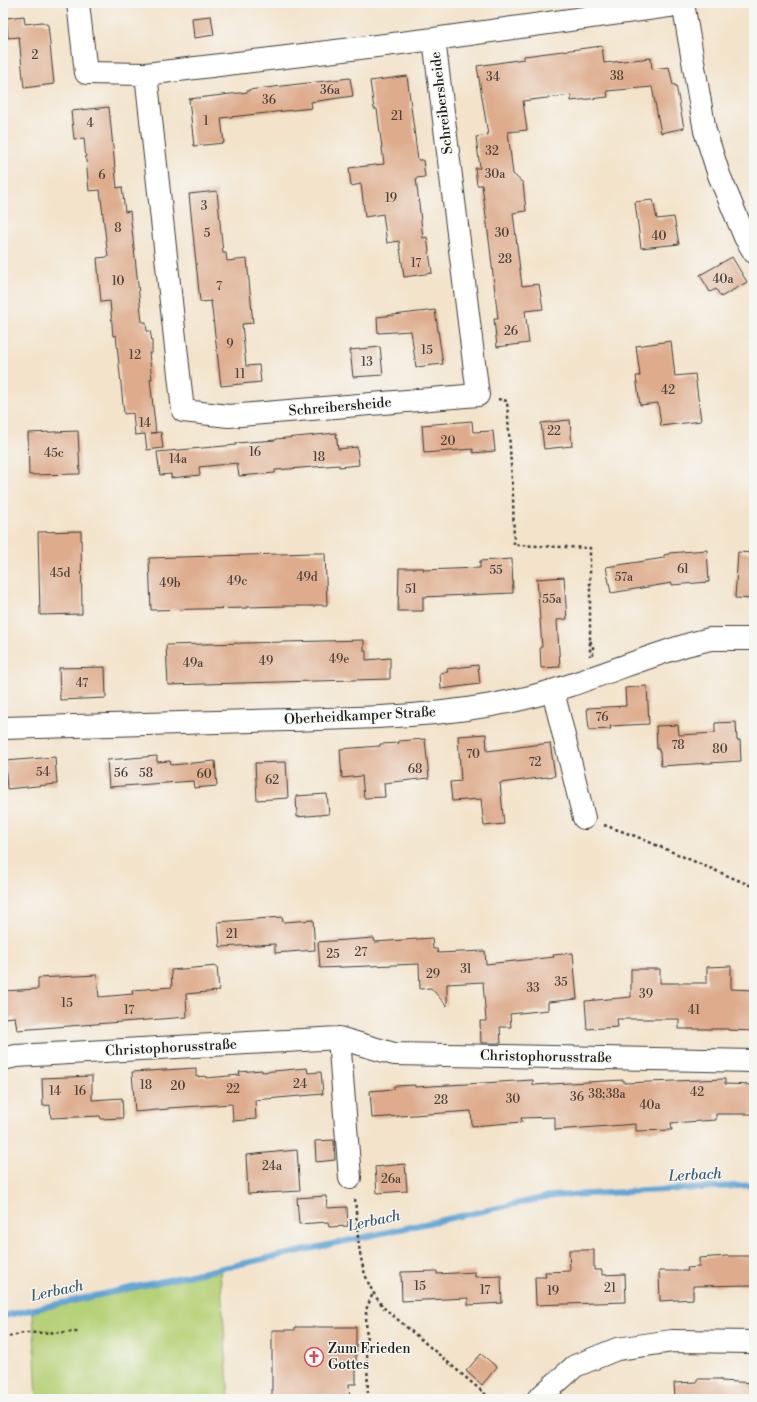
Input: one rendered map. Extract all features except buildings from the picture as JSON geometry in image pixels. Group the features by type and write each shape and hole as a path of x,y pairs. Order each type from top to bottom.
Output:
{"street":[{"name":"Schreibersheide","path":"78,3 86,73 146,74 434,39 683,4 705,131 719,175 745,237 754,252"},
{"name":"Schreibersheide","path":"146,74 183,411 229,416 478,395 434,39"},
{"name":"Oberheidkamper Straße","path":"3,728 78,727 405,716 479,707 553,691 690,644 710,639 754,639"},
{"path":"553,691 584,818"},
{"path":"339,1038 350,1178"},
{"name":"Christophorusstraße","path":"3,1059 16,1056 339,1038 394,1054 754,1061"},
{"path":"538,1399 575,1366 617,1349 672,1341 754,1342"}],"path":[{"path":"478,395 507,401 513,496 514,545 590,548 590,641"},
{"path":"584,818 635,836 754,887"},
{"path":"357,1223 360,1253 366,1276 373,1292 383,1307 491,1399"},
{"path":"368,1399 366,1310 373,1292"},
{"path":"3,1338 24,1333 78,1332"}],"green space":[{"path":"220,1271 229,1399 37,1399 33,1312"}],"waterway":[{"name":"Lerbach","path":"3,1316 552,1196 754,1185"}],"place":[{"name":"Zum Frieden Gottes","path":"314,1357"}]}
